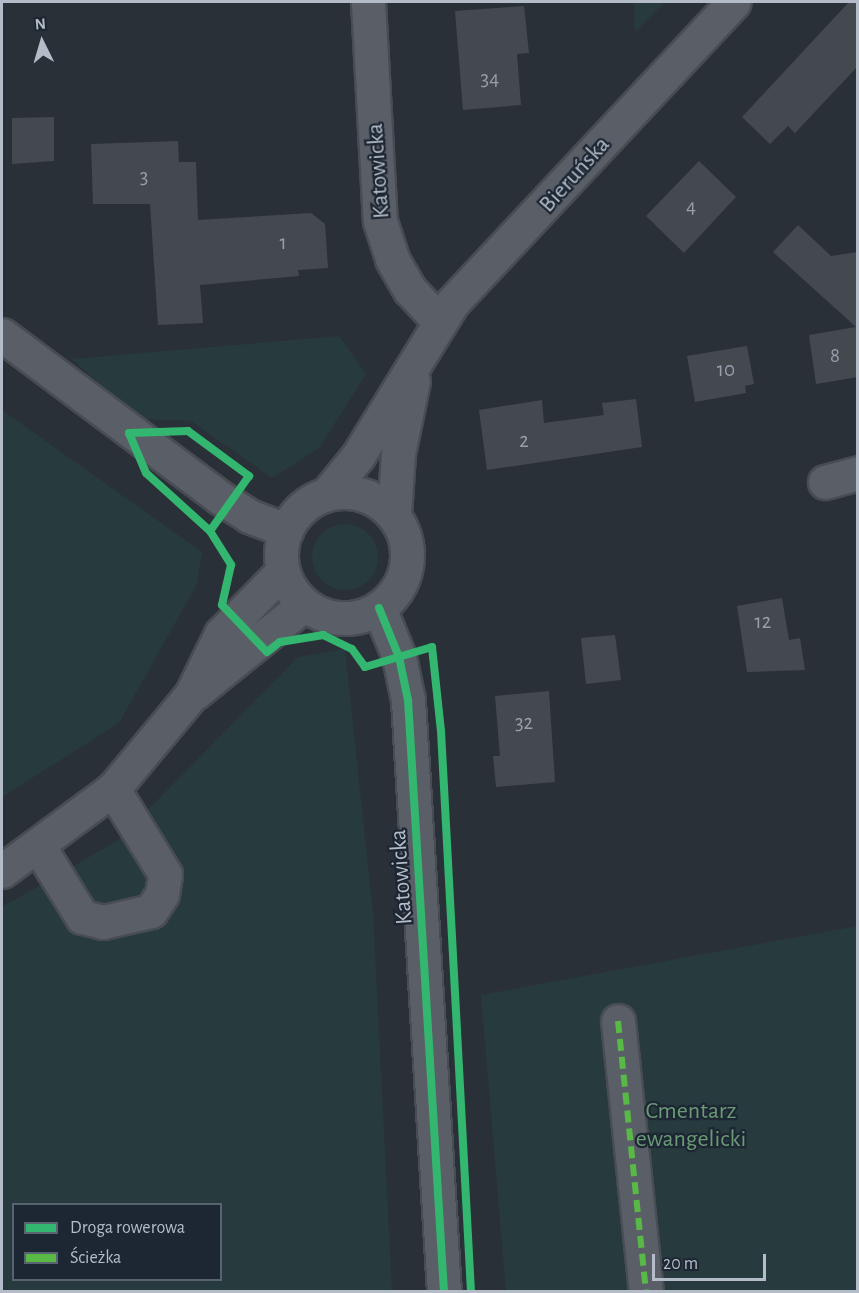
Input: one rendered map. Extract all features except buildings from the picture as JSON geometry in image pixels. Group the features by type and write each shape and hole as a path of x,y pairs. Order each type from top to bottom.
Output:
{"street":[{"name":"Katowicka","path":"368,2 380,220 406,283 440,322"},
{"name":"Bieruńska","path":"327,494 358,456 440,322 734,2"},
{"path":"2,334 224,500 286,530"},
{"name":"Bieruńska","path":"394,516 398,454 420,352"},
{"path":"825,482 858,473"},
{"path":"352,492 376,500 394,516 406,545 404,576 379,608 341,619 304,604 283,572 286,530 296,514 327,494 352,492"},
{"path":"191,695 221,634 283,572"},
{"path":"2,871 39,847 113,789 191,695 304,604"},
{"name":"Katowicka","path":"379,608 399,657 408,700 444,1292"},
{"path":"39,847 82,917 130,920 151,911 162,894 165,874 113,789"},
{"path":"618,1021 646,1292"}],"green space":[{"path":"634,2 665,2 635,32"},
{"path":"339,336 366,374 319,448 272,478 191,421 139,419 72,359"},
{"path":"2,410 202,552 197,584 119,723 2,797"},
{"path":"339,524 351,524 363,529 373,539 378,557 376,570 363,585 351,590 339,590 327,585 317,575 312,563 312,551 317,539 327,529"},
{"path":"345,649 373,912 392,1291 2,1292 2,907 117,841 298,657"},
{"name":"Cmentarz ewangelicki","path":"857,926 857,1291 506,1291 481,995"}],"marked path":[{"path":"618,1021 646,1292"}],"cycle path":[{"path":"210,531 146,473 129,433 188,431 249,476 210,531 231,565 222,605 267,652 280,642 323,635 352,649 365,667 432,647 441,731 471,1292"},
{"path":"379,608 399,657 408,700 444,1292"}]}
